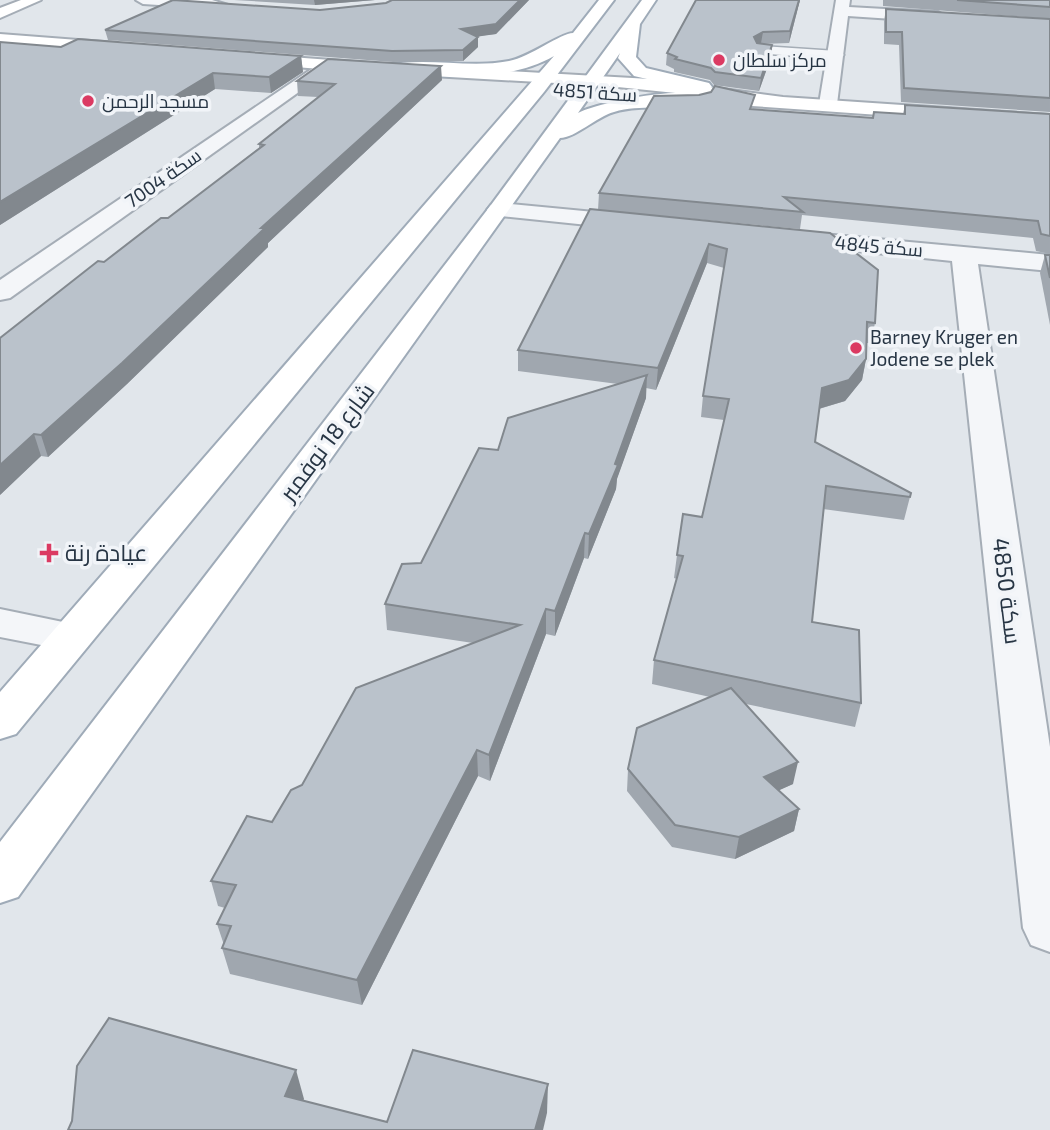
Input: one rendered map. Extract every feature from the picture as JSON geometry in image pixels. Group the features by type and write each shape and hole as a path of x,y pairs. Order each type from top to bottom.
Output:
{"main road":[{"path":"0,13 34,0"},
{"path":"0,722 501,132 607,0"},
{"name":"شارع 18 نوفمبر","path":"0,881 499,210 649,0"},
{"path":"390,70 486,68 515,64 543,55 588,26"},
{"path":"633,26 627,58 640,72 725,91"},
{"path":"0,39 134,50"},
{"name":"سكة 4851","path":"230,57 589,86 702,100 776,100 1050,121"},
{"path":"390,70 472,84 493,97 504,108 501,132"},
{"name":"سكة 4851","path":"589,86 725,91 776,100"},
{"path":"536,159 575,121 597,110 623,103 702,100"}],"street":[{"path":"143,0 235,6"},
{"path":"828,104 843,6 953,18"},
{"name":"سكة 7004","path":"0,292 325,65"},
{"path":"499,210 663,226"},
{"name":"سكة 4845","path":"773,236 1050,263"},
{"name":"سكة 4850","path":"964,254 1040,780 1050,928"},
{"path":"0,623 72,637"}],"lane":[{"path":"761,50 837,55"}],"building":[{"path":"173,0 320,10 386,3 392,0 520,0 496,24 461,29 478,37 463,50 392,51 105,30"},
{"path":"696,0 799,0 790,31 763,32 754,37 757,43 772,45 761,78 715,72 711,68 675,59 677,57 667,53"},
{"path":"957,0 1050,0 1050,7"},
{"path":"886,9 1050,19 1050,98 904,88 902,32 886,32"},
{"path":"78,39 301,56 269,77 213,73 0,202 0,42 61,47"},
{"path":"328,59 441,66 261,228 265,228 122,363 41,435 34,434 0,465 0,338 98,261 104,262 161,218 168,218 264,145 259,144 335,84 297,81"},
{"path":"715,86 755,95 750,109 873,118 874,112 905,114 905,105 1050,114 1050,236 1041,234 1038,221 784,197 803,212 599,193 654,96 699,95 711,92"},
{"path":"590,209 830,233 878,270 875,323 867,322 866,359 849,380 822,388 815,442 911,493 910,497 826,486 812,622 859,630 861,703 654,660 683,556 677,555 683,514 702,517 729,399 703,396 727,249 709,244 658,368 518,350"},
{"path":"1045,255 1050,255 1050,278"},
{"path":"647,375 615,464 618,465 589,534 585,533 555,611 546,609 489,755 477,750 357,980 222,948 231,926 217,924 236,885 211,881 247,816 272,822 291,790 302,785 356,688 520,625 385,604 402,564 421,563 479,448 498,450 508,418"},
{"path":"731,688 798,762 764,777 799,809 739,837 675,825 628,769 637,728"},
{"path":"109,1018 296,1070 285,1096 387,1122 413,1050 548,1084 535,1130 68,1130 72,1121 77,1066"}],"place":[{"name":"مركز سلطان","path":"719,60"},
{"name":"مسجد الرحمن","path":"88,101"},
{"name":"Barney Kruger en Jodene se plek","path":"856,348"},
{"name":"عيادة رنة","path":"49,553"}]}
